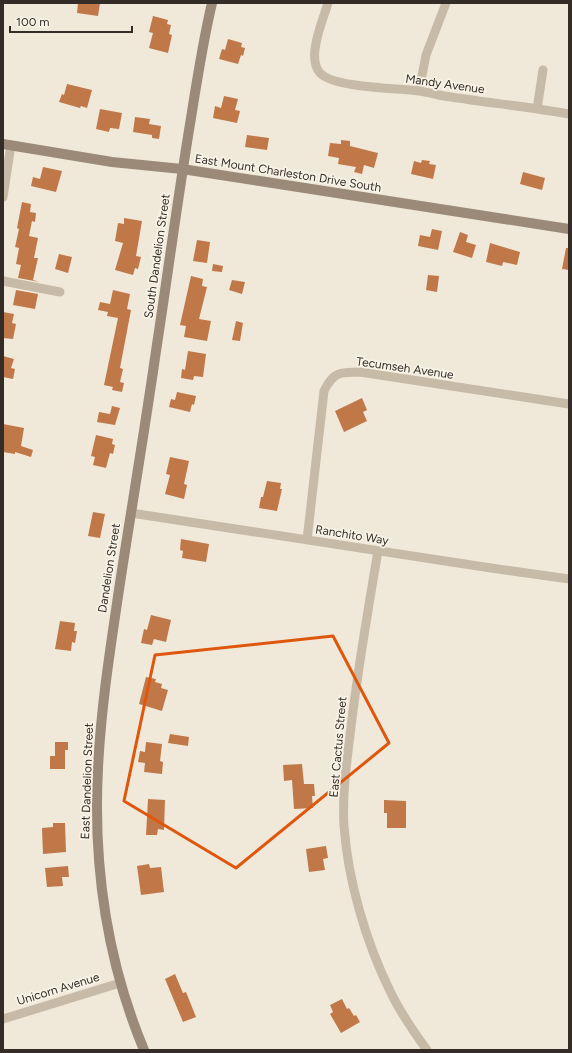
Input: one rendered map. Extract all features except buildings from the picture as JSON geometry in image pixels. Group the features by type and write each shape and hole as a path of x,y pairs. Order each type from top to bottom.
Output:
{"street":[{"name":"South Dandelion Street","path":"131,513 182,169 200,61 212,3"},
{"name":"Mandy Avenue","path":"328,3 319,32 314,56 316,67 327,79 337,82 419,91 449,97 569,114"},
{"path":"419,91 426,55 446,3"},
{"path":"537,109 542,70"},
{"name":"East Mount Charleston Drive South","path":"7,145 112,162 182,169 569,229"},
{"path":"3,197 7,145"},
{"path":"3,281 60,292"},
{"name":"Tecumseh Avenue","path":"306,540 324,391 329,380 335,375 344,372 360,372 569,404"},
{"name":"Ranchito Way","path":"131,513 569,579"},
{"name":"Dandelion Street","path":"114,628 131,513"},
{"name":"East Cactus Street","path":"378,551 355,692 345,775 344,825 358,906 372,947 390,992 427,1050"},
{"name":"East Dandelion Street","path":"114,628 101,719 97,804 98,847 103,898 112,948 120,983 144,1050"},
{"name":"Unicorn Avenue","path":"3,1019 120,983"}],"highlighted area":[{"path":"333,636 389,743 236,868 124,801 155,655"}]}
